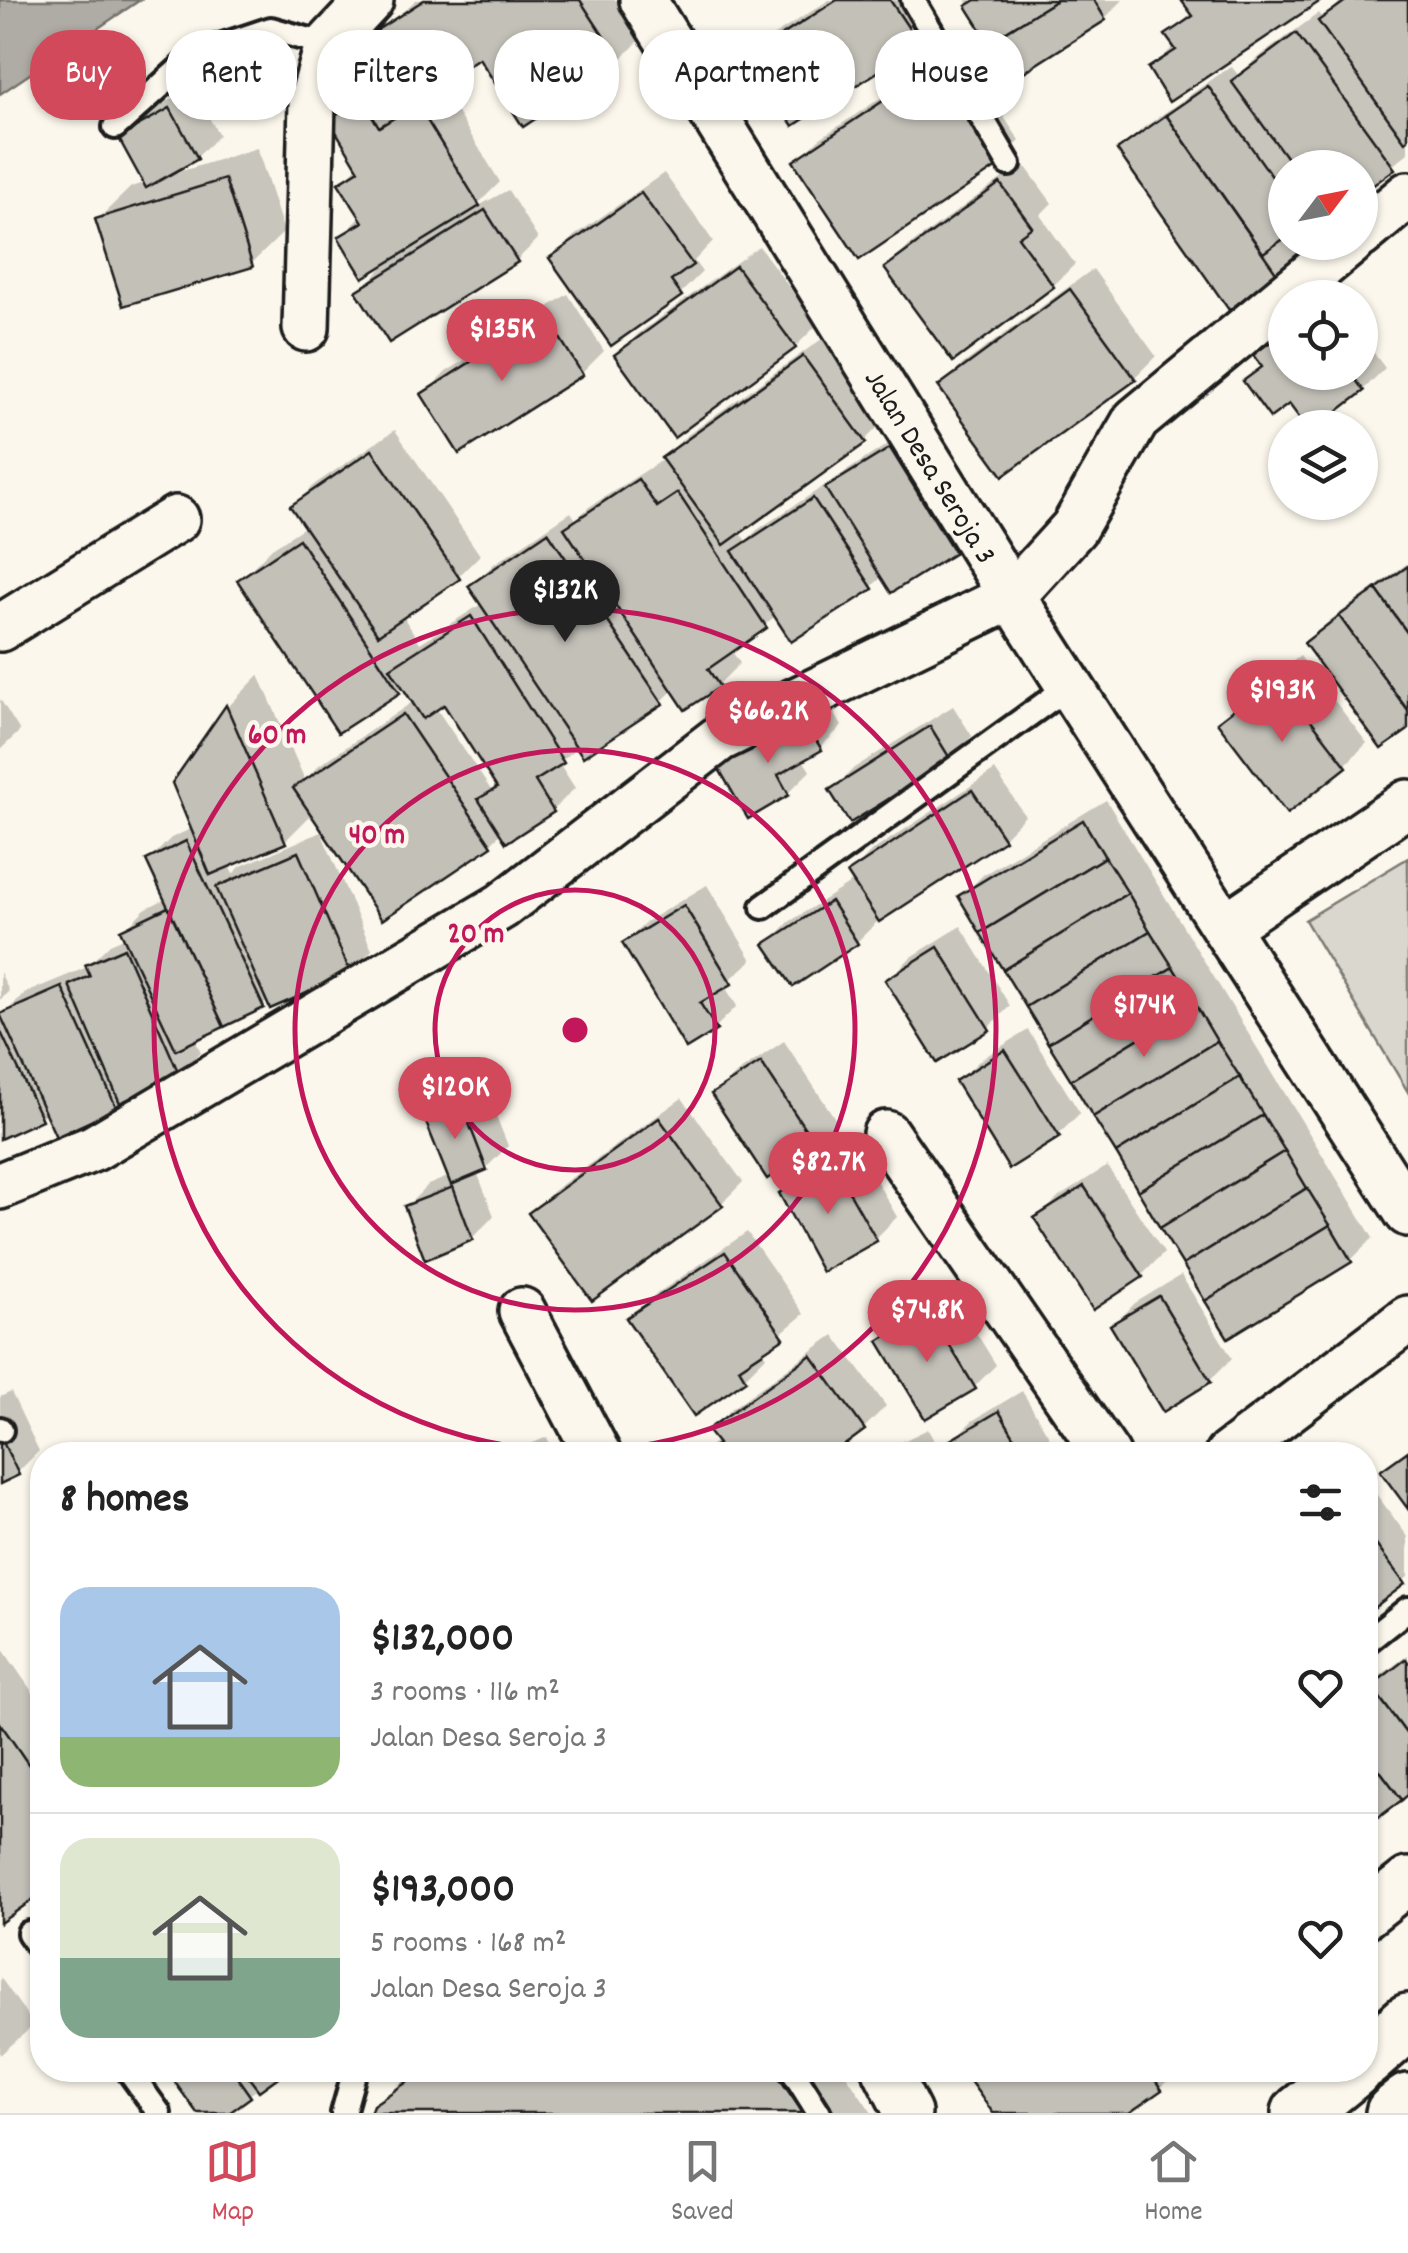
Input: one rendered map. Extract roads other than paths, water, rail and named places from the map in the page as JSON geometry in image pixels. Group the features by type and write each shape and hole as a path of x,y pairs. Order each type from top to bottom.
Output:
{"main road":[{"path":"1378,2049 1408,2022"},
{"path":"1300,2113 1338,2082"},
{"path":"1394,2113 1408,2102"}],"street":[{"path":"342,30 370,0"},
{"name":"Jalan Desa Seroja 3","path":"643,0 1012,596 1408,1214"},
{"path":"306,328 312,103 317,85"},
{"path":"1378,220 1408,195"},
{"path":"0,1186 94,1148 502,906 720,738 1012,596 1074,528 1136,420 1328,260"},
{"path":"0,628 176,519"},
{"path":"1225,927 1408,803"},
{"path":"886,1134 1098,1442"},
{"path":"522,1312 591,1442"},
{"path":"1245,1442 1408,1318"},
{"path":"1378,1905 1408,1881"},
{"path":"892,2082 908,2113"}],"lane":[{"path":"913,0 1009,164"},
{"path":"115,126 196,54 271,29 317,42"},
{"path":"762,907 1070,686"},
{"path":"1378,1633 1408,1609"},
{"path":"137,2082 159,2113"},
{"path":"343,2113 353,2082"},
{"path":"800,2082 819,2113"}]}
